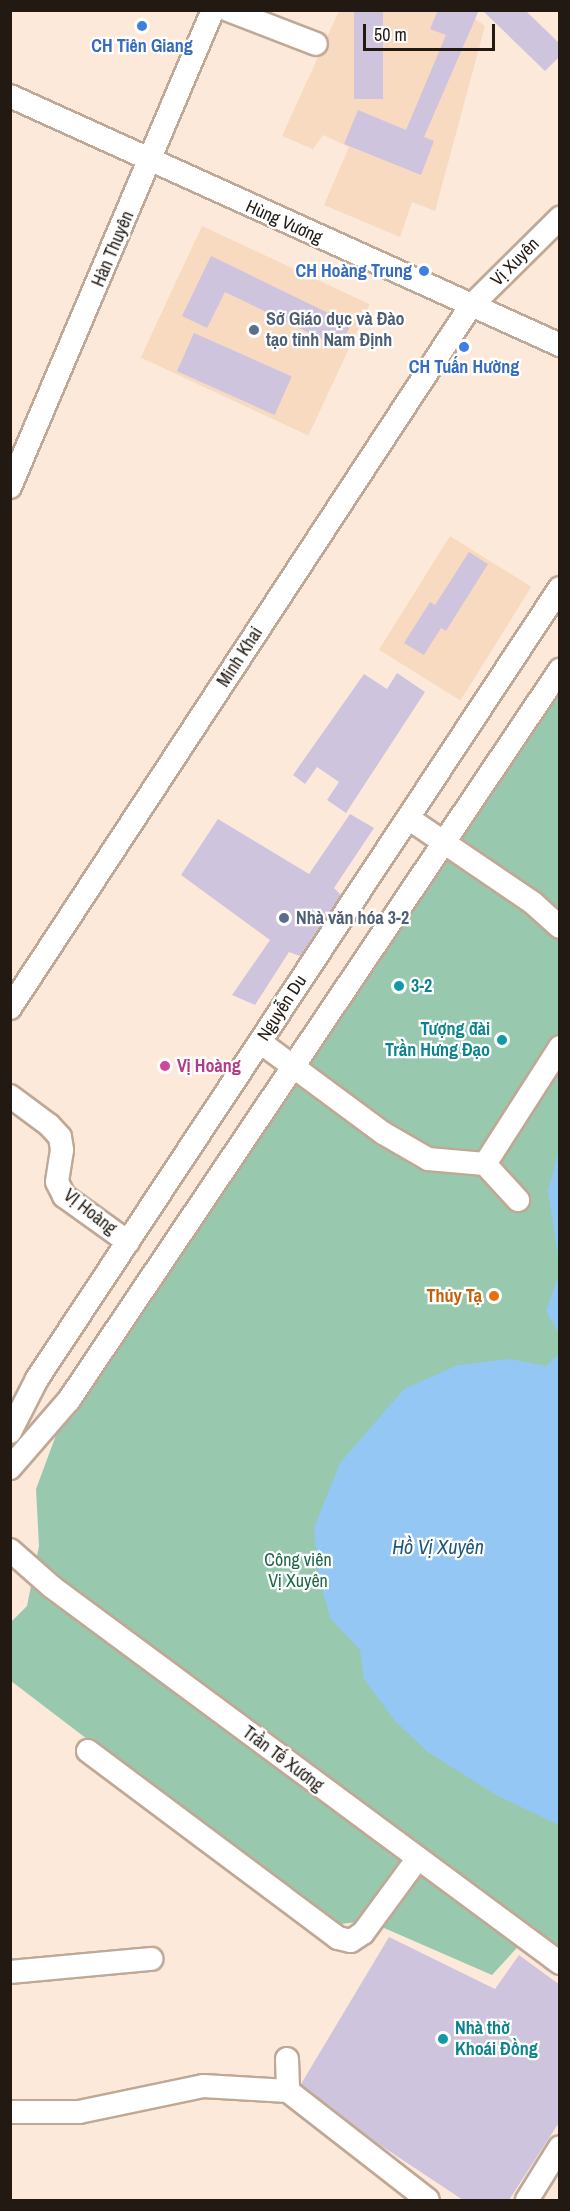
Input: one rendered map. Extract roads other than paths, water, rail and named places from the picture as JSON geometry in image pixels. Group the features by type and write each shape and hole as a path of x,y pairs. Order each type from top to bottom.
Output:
{"street":[{"name":"Hàn Thuyên","path":"10,487 213,10"},
{"path":"228,10 316,44"},
{"name":"Hùng Vương","path":"10,96 470,307 560,345"},
{"name":"Vị Xuyên","path":"470,307 560,218"},
{"name":"Minh Khai","path":"10,1008 470,307"},
{"name":"Nguyễn Du","path":"10,1432 37,1378 560,588"},
{"path":"10,1468 69,1400 560,670"},
{"path":"408,818 533,903 560,927"},
{"path":"260,1042 292,1068 383,1133 428,1159 485,1164 518,1200"},
{"path":"485,1164 560,1047"},
{"name":"VỊ Hoàng","path":"10,1096 49,1125 60,1137 62,1150 57,1182 64,1196 128,1242"},
{"name":"Trần Tế Xương","path":"10,1550 52,1587 560,1963"},
{"path":"88,1751 338,1938 351,1941 363,1933 418,1858"},
{"path":"10,1972 151,1959"},
{"path":"287,2059 288,2091"},
{"path":"10,2112 79,2112 203,2086 288,2091 428,2200"},
{"path":"526,2200 560,2147"}],"water":[{"path":"559,1150 559,1263 548,1191"},
{"path":"559,1274 559,1334 546,1311"},
{"name":"Hồ Vị Xuyên","path":"559,1354 559,1825 496,1795 428,1752 395,1721 364,1679 360,1650 330,1618 318,1572 314,1528 340,1463 404,1389 458,1365 510,1359 546,1366"}],"place":[{"name":"CH Tiên Giang","path":"142,26"},
{"name":"CH Hoàng Trung","path":"424,271"},
{"name":"Sở Giáo dục và Đào tạo tỉnh Nam Định","path":"254,330"},
{"name":"CH Tuấn Hường","path":"464,347"},
{"name":"Nhà văn hóa 3-2","path":"284,918"},
{"name":"3-2","path":"399,986"},
{"name":"Tượng đài Trần Hưng Đạo","path":"502,1040"},
{"name":"Vị Hoàng","path":"165,1066"},
{"name":"Thủy Tạ","path":"494,1296"},
{"name":"Nhà thờ Khoái Đồng","path":"443,2039"}],"park label":[{"name":"Công viên Vị Xuyên","path":"298,1571"}]}
